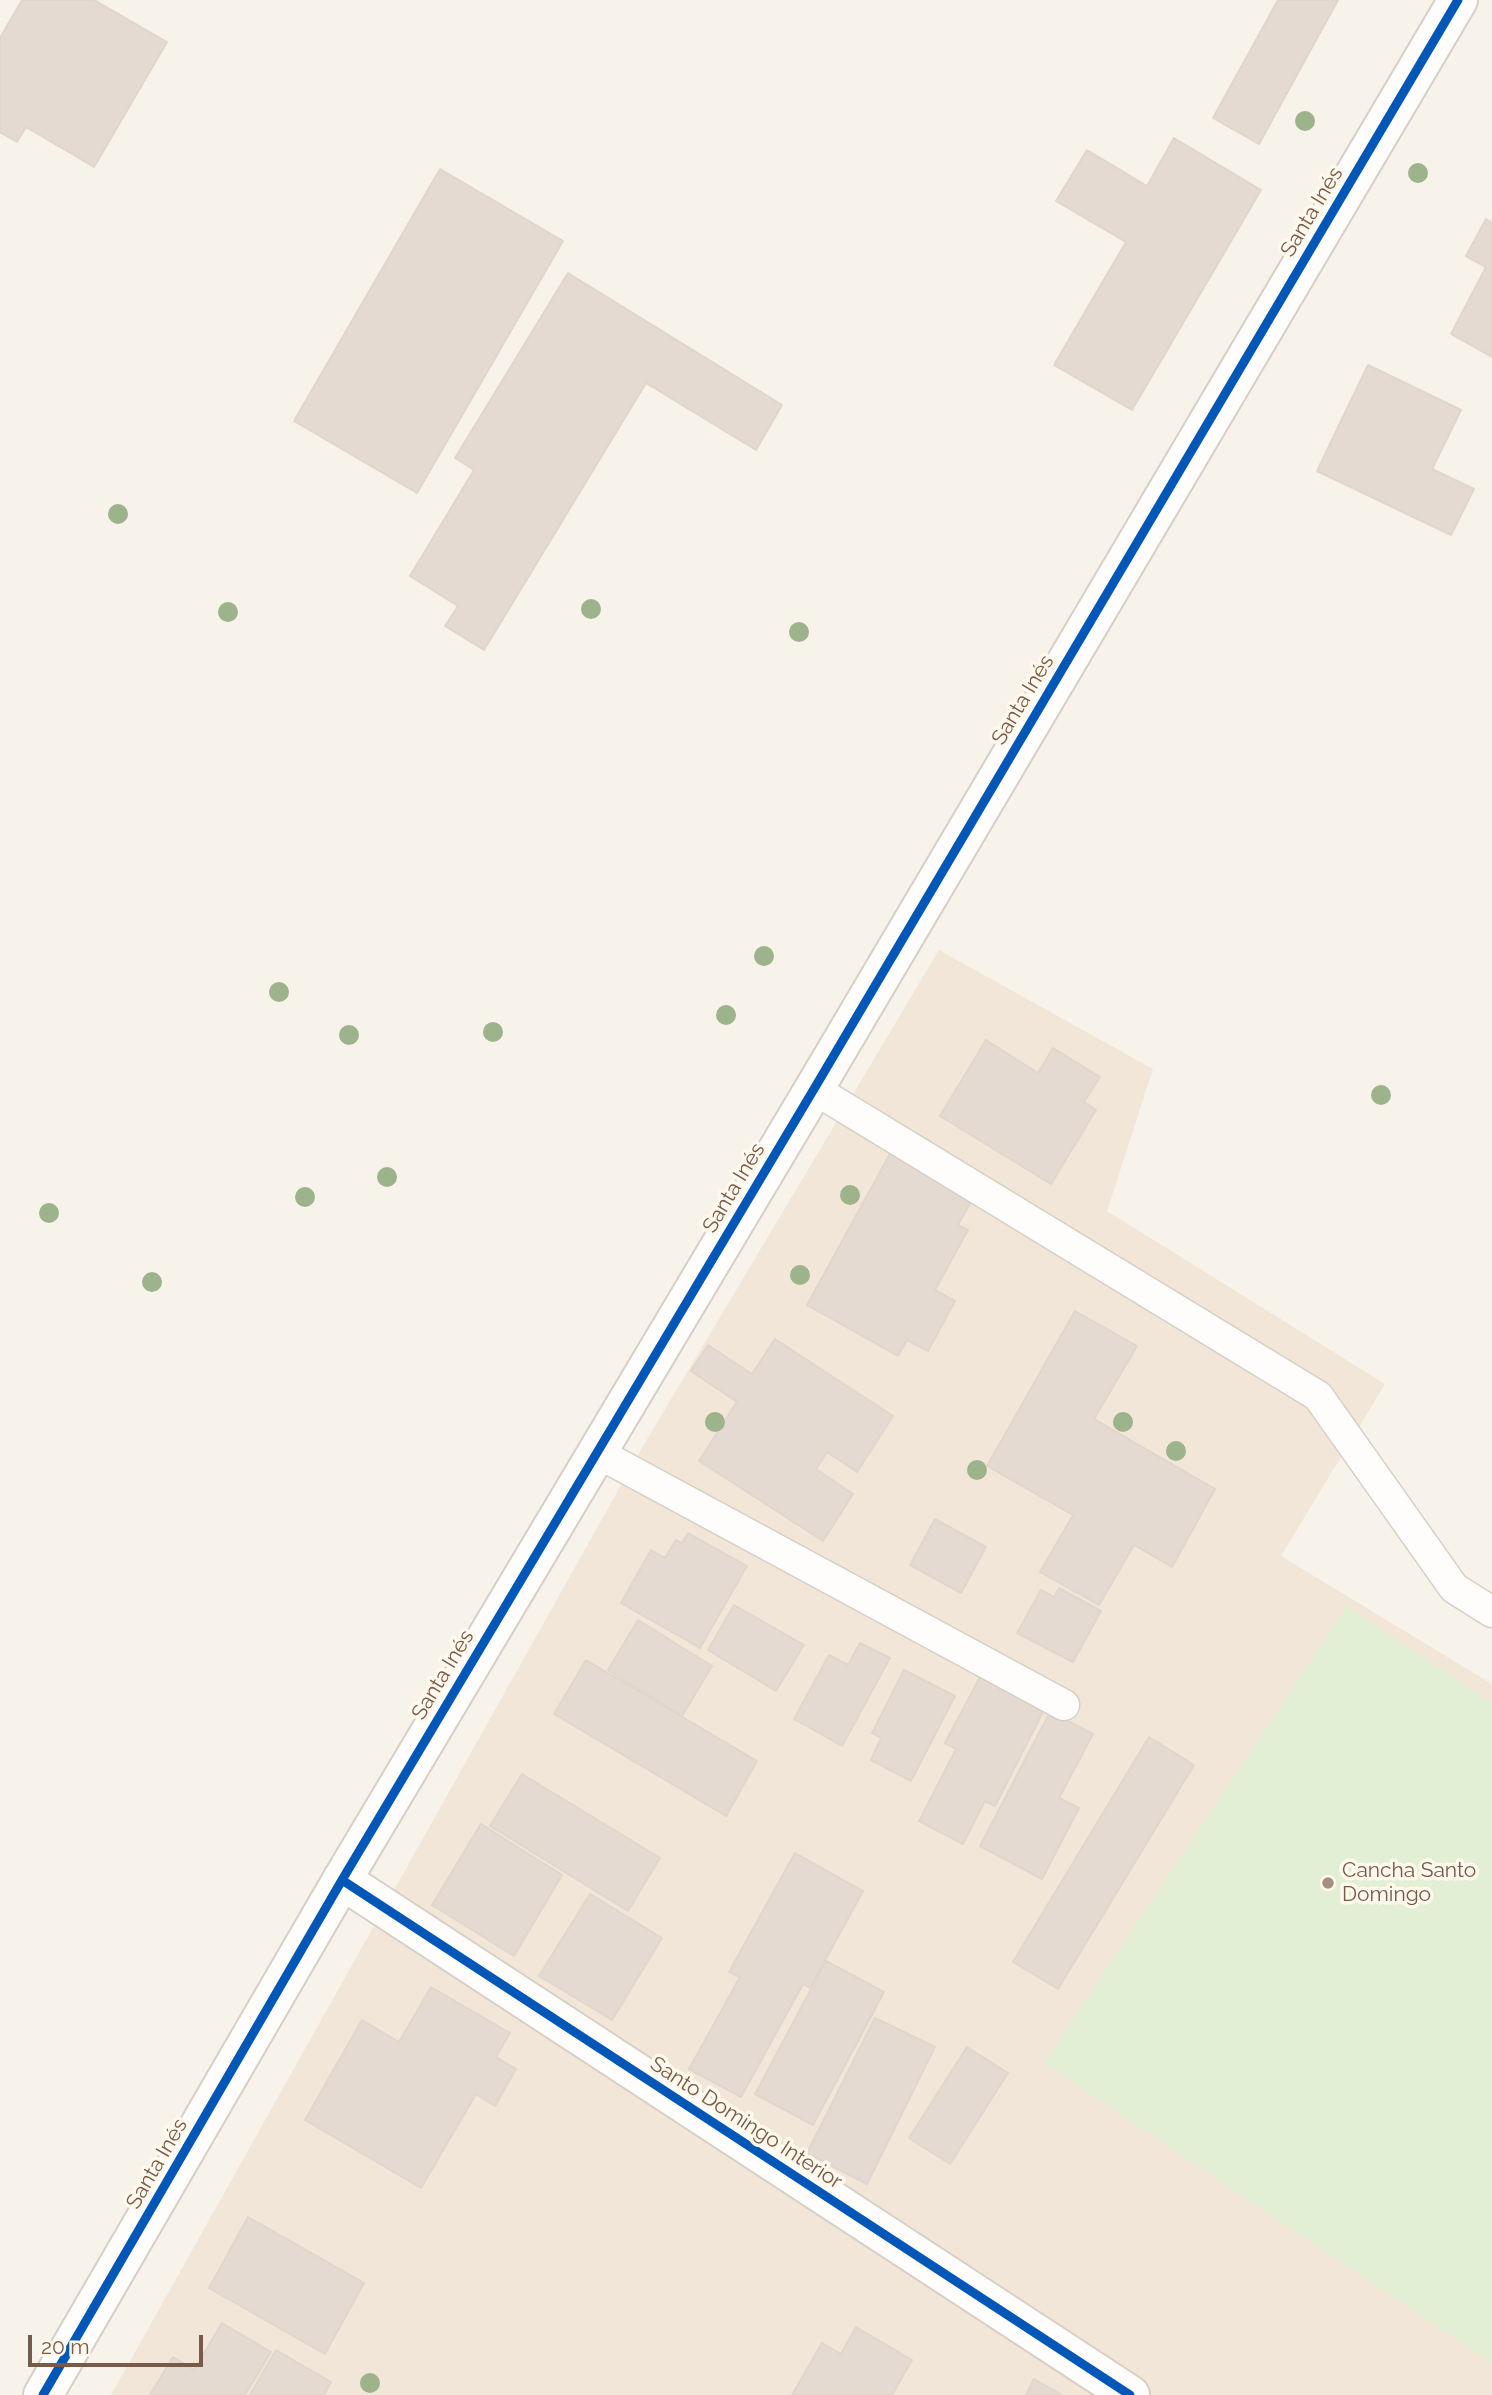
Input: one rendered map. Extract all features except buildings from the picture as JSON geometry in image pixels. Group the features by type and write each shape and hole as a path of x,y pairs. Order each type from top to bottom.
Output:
{"main road":[{"name":"Santa Inés","path":"43,2395 342,1880 1458,0"},
{"name":"Santo Domingo Interior","path":"342,1880 1130,2395"}],"lane":[{"path":"814,1088 1318,1396 1454,1588 1492,1612"},
{"path":"596,1452 1064,1705"}],"shaded area":[{"path":"939,950 1153,1069 1107,1211 1385,1384 1281,1556 1492,1684 1492,2395 111,2395 639,1453"}],"green space":[{"name":"Cancha Santo Domingo","path":"1347,1606 1492,1703 1492,2363 1044,2063"}],"cycle path":[{"path":"43,2395 342,1880 814,1089 1458,0"},
{"path":"342,1880 1130,2395"}],"place":[{"name":"Cancha Santo Domingo","path":"1328,1883"}]}
